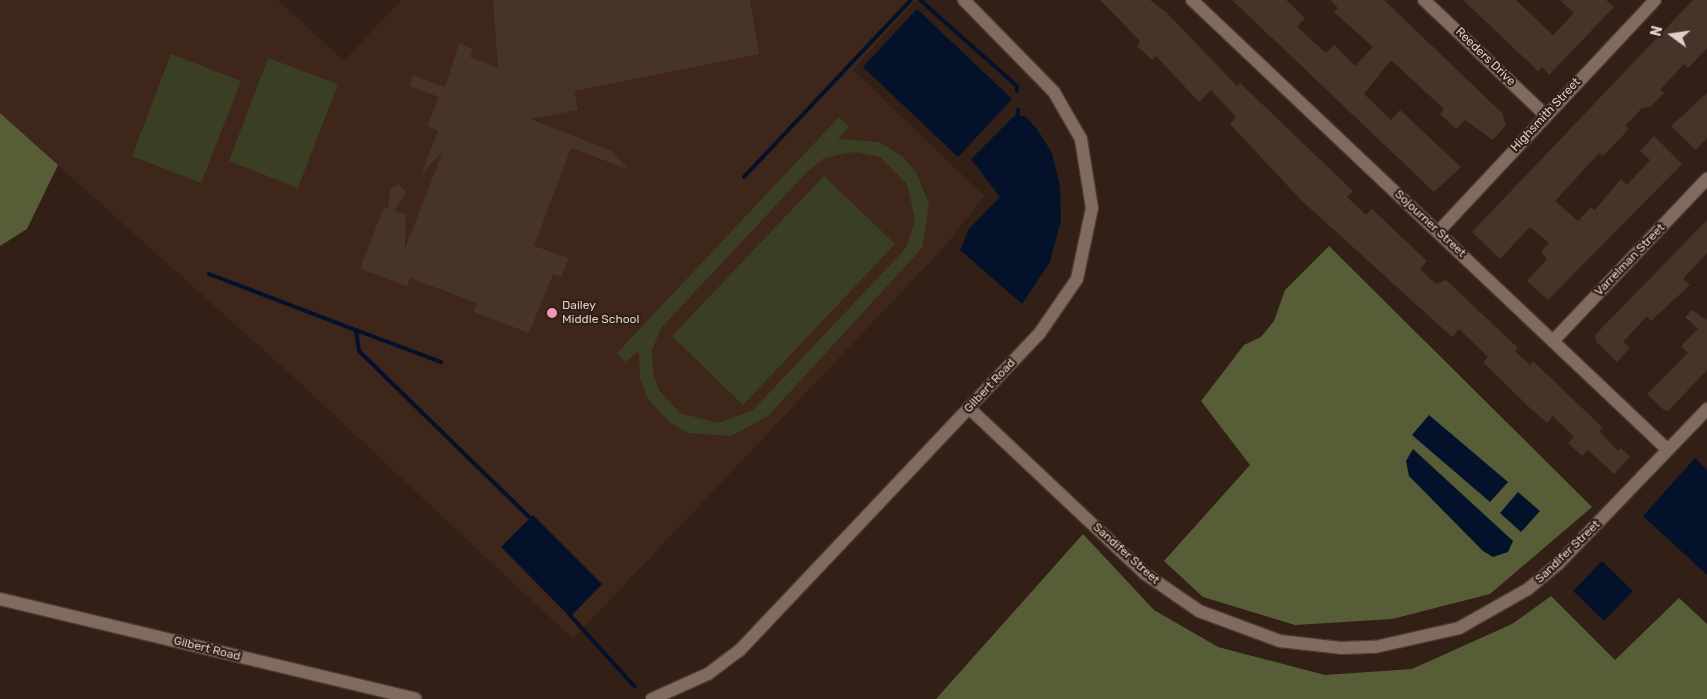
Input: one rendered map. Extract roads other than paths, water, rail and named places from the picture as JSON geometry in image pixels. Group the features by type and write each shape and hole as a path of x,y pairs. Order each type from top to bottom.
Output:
{"street":[{"name":"Gilbert Road","path":"652,699 708,674 739,651 970,408 1066,298 1084,260 1092,208 1088,159 1065,107 964,0"},
{"name":"Sojourner Street","path":"1192,0 1439,231 1667,449"},
{"name":"Reeders Drive","path":"1424,0 1545,115"},
{"name":"Highsmith Street","path":"1439,231 1545,115 1655,0"},
{"name":"Varrelman Street","path":"1553,341 1707,179"},
{"name":"Sandifer Street","path":"970,408 1144,573 1200,611 1280,641 1341,648 1424,638 1458,628 1499,607 1559,563 1707,408"},
{"name":"Gilbert Road","path":"0,599 415,699"}],"water":[{"path":"917,9 1012,99 958,157 863,67"},
{"path":"1014,116 1025,116 1037,129 1052,153 1060,186 1061,220 1050,262 1022,304 960,250 969,229 1000,197 971,159"},
{"path":"1429,415 1508,482 1490,502 1412,435"},
{"path":"1413,449 1513,541 1508,552 1493,557 1483,551 1409,476 1406,461"},
{"path":"1695,458 1707,470 1707,575 1643,516"},
{"path":"1518,492 1540,511 1521,532 1500,513"},
{"path":"533,515 602,584 570,617 501,547"},
{"path":"1602,561 1633,591 1604,621 1573,591"}],"waterway":[{"path":"744,177 911,0"},
{"path":"920,0 1017,86 1017,91"},
{"path":"1017,120 1018,110"},
{"path":"209,274 356,330 359,351 533,521"},
{"path":"356,330 441,362"},
{"path":"569,614 635,687"}],"place":[{"name":"Dailey Middle School","path":"552,313"}]}
